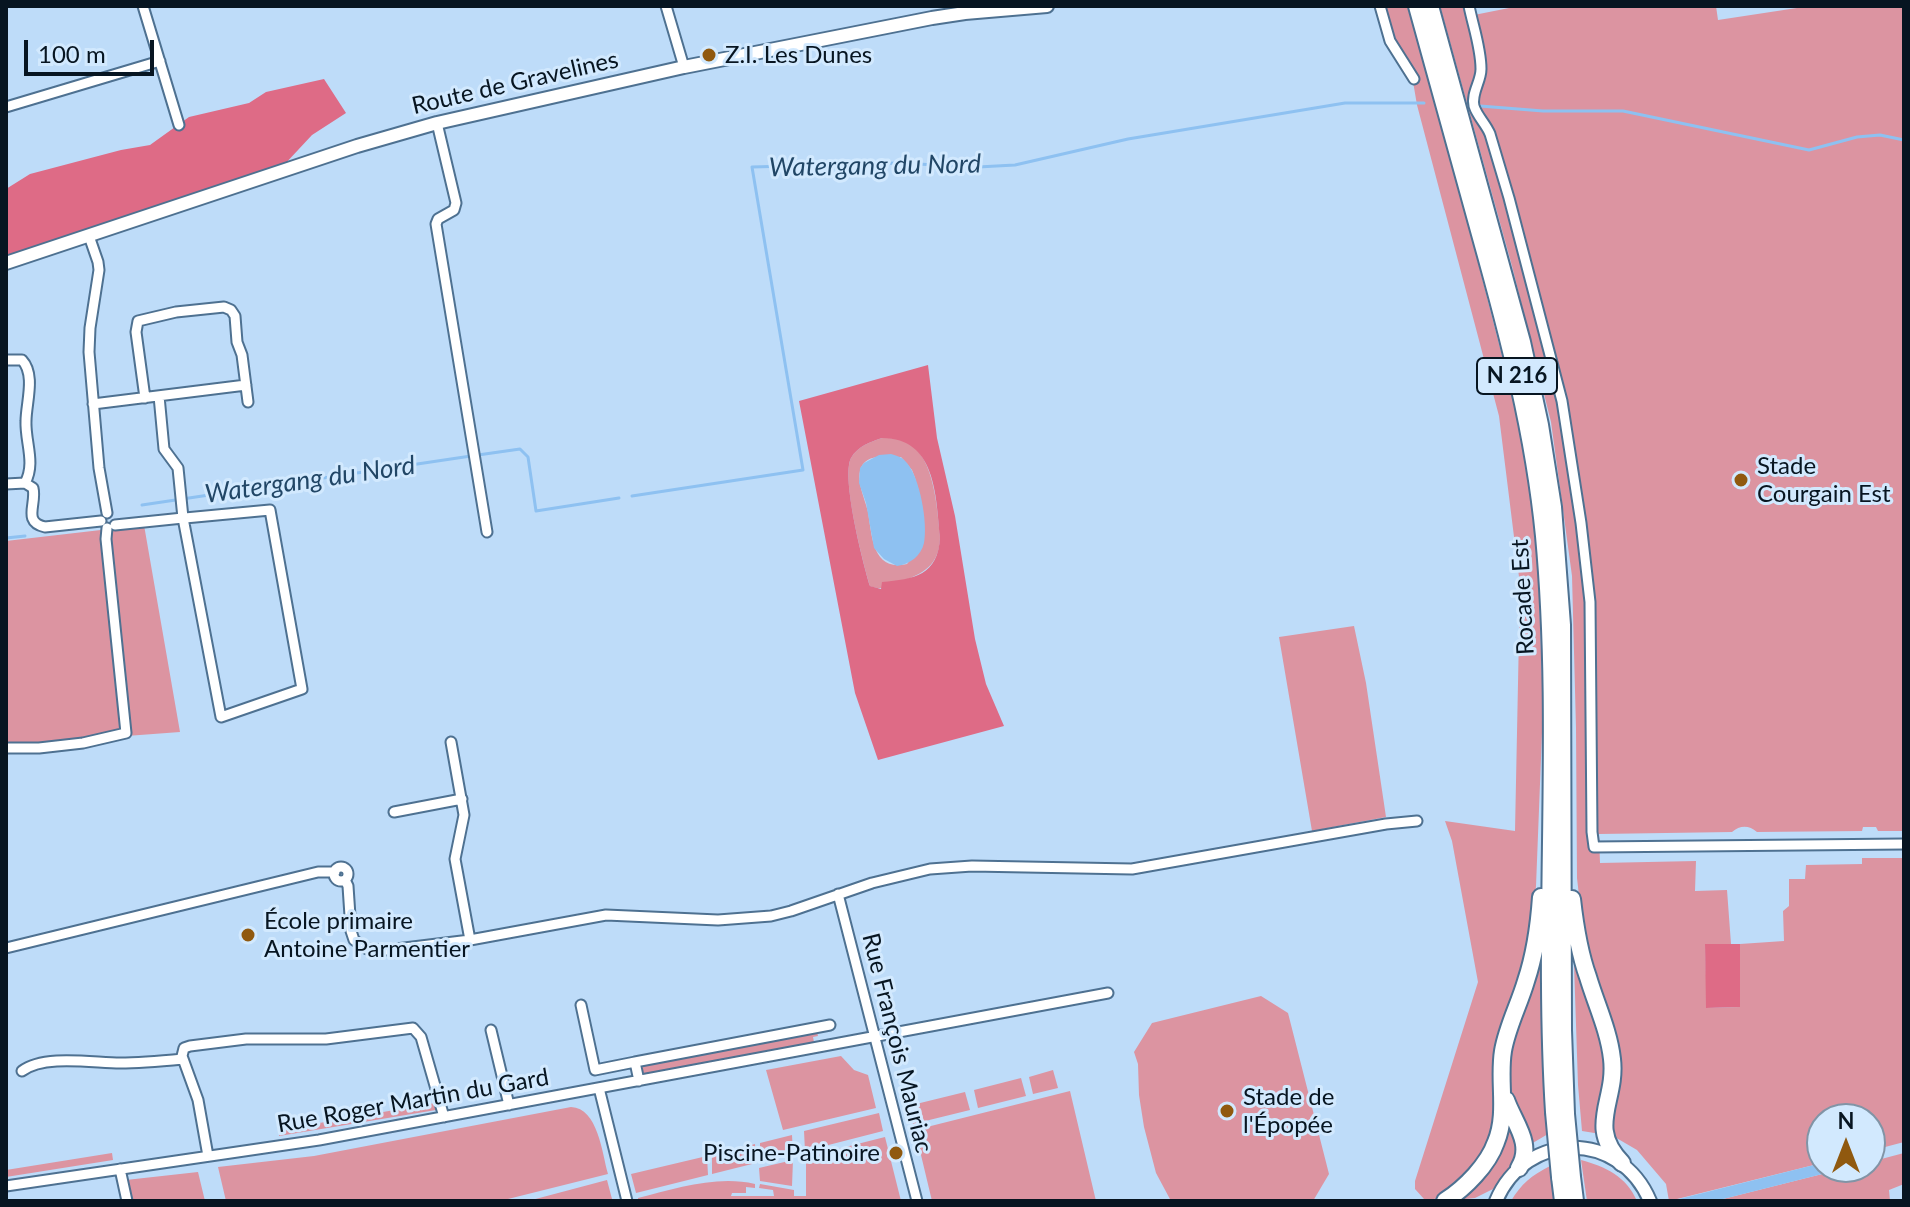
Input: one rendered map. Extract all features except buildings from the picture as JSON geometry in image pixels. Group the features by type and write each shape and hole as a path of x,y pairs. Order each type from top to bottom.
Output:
{"highway":[{"name":"Rocade Est","path":"1417,6 1504,322 1530,439 1540,504 1548,586 1551,1001 1566,1177 1563,1201"},
{"name":"Rocade Est","path":"1430,6 1518,326 1546,459 1555,526 1561,609 1563,843 1560,1113"},
{"path":"1445,1201 1479,1169 1495,1145 1502,1118 1505,1041 1528,974 1540,916 1551,756"},
{"path":"1563,843 1570,863 1581,956 1606,1029 1612,1058 1605,1137 1611,1152 1622,1163"},
{"path":"1502,1082 1508,1106 1523,1139 1524,1159 1519,1168"},
{"name":"Rocade Est","path":"1566,1177 1575,1201"}],"main road":[{"name":"Route de Gravelines","path":"6,263 357,146 437,123 684,67 939,17 1047,6"},
{"path":"1487,1201 1498,1197 1508,1179 1539,1155 1570,1148 1601,1152 1622,1163 1638,1179 1650,1201"}],"street":[{"path":"143,6 179,125"},
{"path":"666,6 684,67"},
{"path":"1380,6 1390,41 1414,79"},
{"path":"1469,6 1481,70 1474,104 1490,134 1536,298 1562,401 1581,523 1590,602 1594,847 1904,844"},
{"path":"6,107 160,61"},
{"path":"437,123 456,203 454,210 438,219 436,224 487,532"},
{"path":"6,748 83,743 126,733 107,552 108,522 93,404 89,345 99,266 89,236"},
{"path":"145,398 136,325 142,319 176,312 227,307 233,311 248,402"},
{"path":"6,360 22,360 27,367 29,399 26,425 30,467 25,483"},
{"path":"93,404 246,385"},
{"path":"6,484 25,483 33,488 32,515 38,525 45,527 183,518 270,510 302,689 221,717 183,518 178,468 165,452 159,396"},
{"path":"451,742 464,820 455,859 470,940"},
{"path":"394,812 462,799"},
{"path":"6,948 318,872 335,872 336,879 345,880 354,940 363,947 388,950 470,940 606,915 718,920 771,916 879,881 936,868 1125,869 1417,821"},
{"name":"Rue François Mauriac","path":"838,894 917,1201"},
{"name":"Rue Roger Martin du Gard","path":"6,1186 311,1142 1108,993"},
{"path":"581,1005 595,1070 826,1026 825,1046"},
{"path":"208,1156 198,1100 182,1053 184,1048 202,1044 246,1039 326,1039 413,1028 421,1037 444,1117"},
{"path":"491,1030 509,1105"},
{"path":"22,1071 35,1064 64,1061 118,1063 183,1059"},
{"path":"635,1062 639,1081"},
{"path":"599,1088 627,1201"},
{"path":"120,1169 127,1201"}],"shaded area":[{"path":"1386,6 1407,6 1444,130 1518,418 1529,482 1538,569 1543,707 1536,886 1531,933 1494,1129 1484,1153 1459,1181 1434,1199 1424,1199 1415,1189 1415,1181 1478,982 1452,841 1445,821 1515,831 1520,585 1499,416 1417,105 1410,64 1395,42"},
{"path":"1440,6 1466,6 1469,16 1519,6 1716,6 1718,20 1810,6 1904,6 1904,831 1878,831 1876,827 1863,827 1862,831 1757,832 1744,827 1732,832 1599,834 1600,863 1696,861 1695,891 1727,890 1731,944 1705,944 1707,1008 1740,1007 1740,944 1784,941 1783,911 1789,906 1789,879 1805,879 1806,865 1862,864 1862,858 1904,858 1904,1142 1886,1147 1886,1103 1806,1103 1806,1167 1669,1201 1666,1184 1637,1150 1613,1136 1582,1131 1573,934 1582,922 1577,878 1572,576 1551,422 1512,266"},
{"path":"324,79 346,113 312,135 284,165 6,257 6,189 30,174 150,145 189,117 249,103 266,92"},
{"path":"928,365 937,438 955,516 975,639 986,684 1004,726 878,760 855,693 799,401","holes":["882,438 900,441 913,448 930,472 940,537 935,560 929,568 914,577 882,582 881,589 870,586 867,575 851,501 849,468 851,458 865,445"]},
{"path":"882,438 907,442 924,459 933,485 940,537 937,555 929,567 909,579 878,588 870,586 863,559 851,501 849,468 857,450","holes":["901,457 912,470 923,517 924,541 907,564 895,565 880,557 876,550 861,487 861,468 872,458"]},
{"path":"144,525 180,732 6,745 6,541"},
{"path":"1354,626 1366,683 1386,817 1312,831 1279,637"},
{"path":"1542,923 1548,1134 1531,1144 1509,1101 1505,1055"},
{"path":"1705,944 1740,944 1740,1007 1706,1008"},
{"name":"Stade de l'Épopée","path":"1261,996 1288,1013 1329,1174 1313,1201 1171,1201 1156,1173 1144,1127 1134,1052 1152,1023"},
{"path":"817,1032 814,1042 642,1074 641,1065"},
{"path":"841,1056 854,1070 868,1075 876,1108 783,1130 766,1070"},
{"path":"1053,1070 1058,1088 1033,1094 1029,1077"},
{"path":"1021,1078 1026,1096 978,1108 974,1090"},
{"path":"1070,1091 1096,1201 932,1201 915,1130"},
{"path":"965,1092 970,1110 913,1124 908,1106"},
{"path":"435,1103 436,1110 279,1136 279,1130"},
{"path":"571,1107 580,1109 593,1123 608,1174 500,1201 226,1201 218,1167 314,1156"},
{"path":"879,1113 883,1131 805,1151 804,1131"},
{"path":"1505,1114 1520,1138 1518,1160 1493,1189 1475,1198 1456,1200"},
{"path":"792,1135 793,1154 760,1162 760,1143"},
{"path":"885,1137 901,1201 638,1201 638,1198 681,1187 725,1181 755,1184 755,1188 746,1187 746,1193 732,1193 731,1196 774,1196 773,1190 759,1188 760,1184 794,1190 794,1196 806,1196 806,1157"},
{"path":"755,1144 756,1163 712,1174 712,1154"},
{"path":"112,1153 113,1160 6,1177 6,1170"},
{"path":"1904,1153 1904,1184 1889,1190 1890,1201 1715,1201 1806,1178 1806,1183 1886,1183 1886,1158"},
{"path":"707,1156 708,1175 636,1193 631,1174"},
{"path":"793,1160 792,1186 760,1181 759,1168"},
{"path":"1581,1160 1621,1179 1637,1201 1587,1201"},
{"path":"1550,1166 1554,1201 1511,1201 1528,1180"},
{"path":"198,1172 205,1201 131,1201 126,1180"},
{"path":"607,1180 612,1199 528,1201"}],"water":[{"path":"891,454 903,459 912,470 922,501 925,524 924,543 918,555 897,566 884,559 874,548 859,483 860,468 864,463 879,455"},
{"path":"1806,1167 1806,1178 1715,1201 1671,1201"}],"waterway":[{"name":"Watergang du Nord","path":"632,496 803,470 752,167 897,163 978,167 1015,165 1128,139 1345,103 1424,103"},
{"name":"Watergang du Nord","path":"1480,106 1543,111 1623,111 1809,150 1857,137 1880,135 1904,140"},
{"name":"Watergang du Nord","path":"478,455 520,449 528,457 536,511 619,498"},
{"name":"Watergang du Nord","path":"142,505 471,456"},
{"name":"Watergang du Nord","path":"6,538 25,536"}],"place":[{"name":"Z.I. Les Dunes","path":"709,55"},
{"name":"Stade Courgain Est","path":"1741,480"},
{"name":"École primaire Antoine Parmentier","path":"248,935"},
{"name":"Stade de l'Épopée","path":"1227,1111"},
{"name":"Piscine-Patinoire","path":"896,1153"}]}
